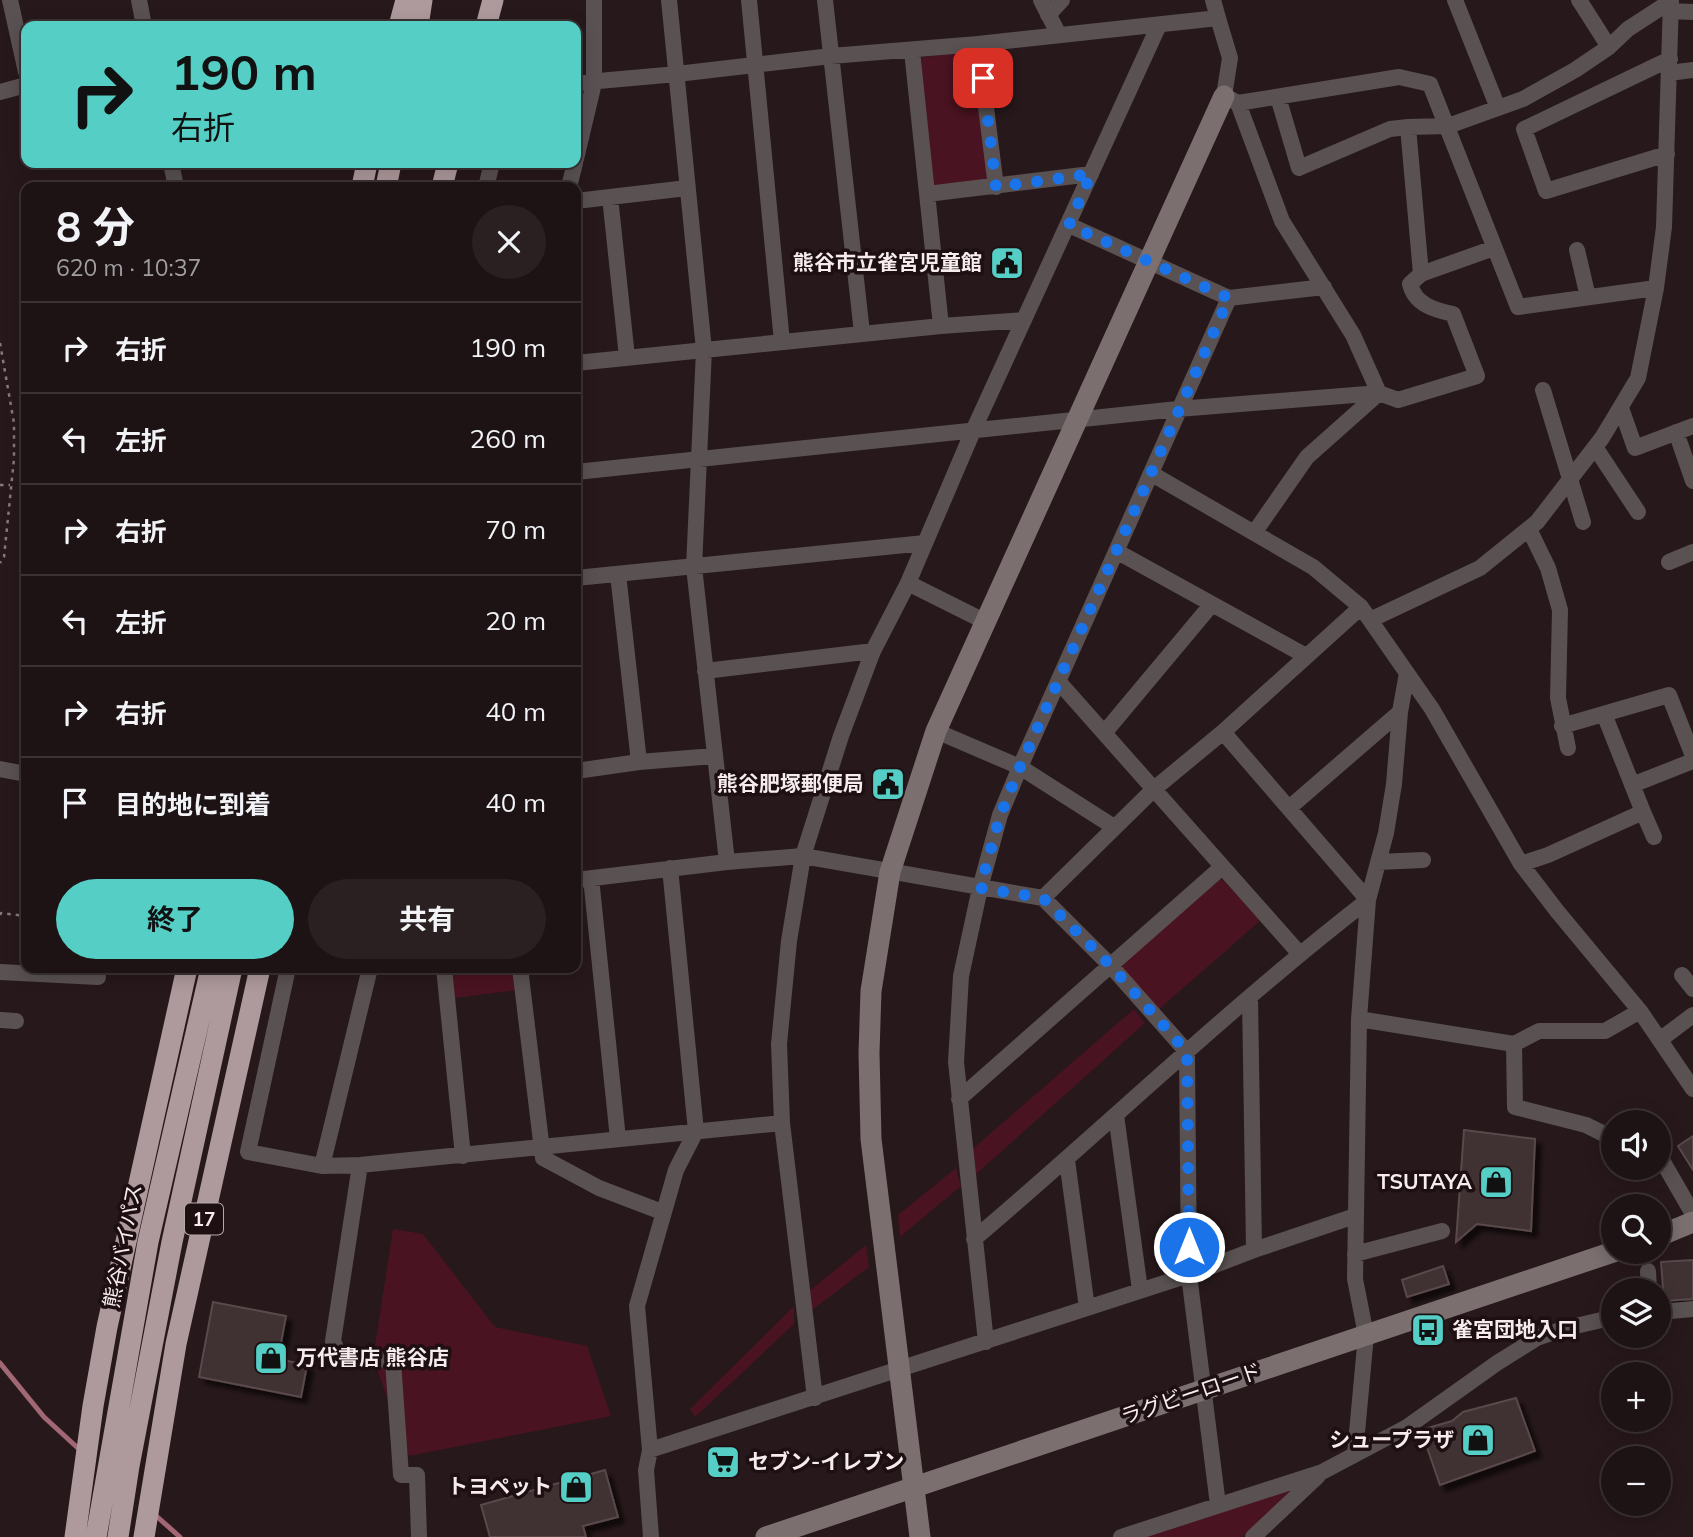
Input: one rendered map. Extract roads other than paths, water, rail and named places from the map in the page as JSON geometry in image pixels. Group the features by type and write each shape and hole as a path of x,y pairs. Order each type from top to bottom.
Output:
{"highway":[{"path":"400,21 406,0"},
{"path":"419,21 422,0"},
{"path":"487,21 493,0"},
{"path":"75,1537 107,1327 186,973"},
{"name":"熊谷バイパス","path":"96,1537 148,1242 210,973"},
{"name":"17","path":"118,1537 139,1410 172,1242 231,973"},
{"name":"17","path":"145,1527 176,1344 259,973"}],"street":[{"path":"10,0 21,50"},
{"path":"138,0 143,21"},
{"path":"581,136 594,83 594,0"},
{"path":"669,0 704,351 694,567 727,862"},
{"path":"749,0 782,342"},
{"path":"825,0 862,333"},
{"path":"1041,0 1059,35"},
{"path":"1048,15 1062,0"},
{"path":"1213,0 1230,58 1231,99 1282,221 1353,335 1379,393"},
{"path":"1578,0 1609,47"},
{"path":"1458,1 1498,108"},
{"path":"1043,898 1154,789 1223,732 1306,656 1366,614 1425,596 1480,568 1529,529 1595,447 1638,378 1656,288 1664,228 1670,4"},
{"path":"1278,97 1299,168 1390,129 1448,126 1522,99 1564,76 1609,47 1628,29 1670,4 1693,12"},
{"path":"581,82 831,56 912,51 1218,18"},
{"path":"815,1398 782,1123 779,1044 789,941 803,856 841,736 873,651 908,583 973,431 1159,25"},
{"path":"978,44 996,187"},
{"path":"912,51 941,326"},
{"path":"1667,154 1546,191 1524,129 1669,66 1693,70"},
{"path":"1231,99 1278,97 1399,77 1430,84 1518,307 1656,288"},
{"path":"0,92 21,86"},
{"path":"920,1537 871,1139 871,991 890,872 936,731 1150,261 1231,99"},
{"path":"1408,127 1421,274"},
{"path":"927,194 1091,174"},
{"path":"581,200 687,188"},
{"path":"610,197 627,357"},
{"path":"1069,225 1229,298 1324,287"},
{"path":"581,471 1178,409 1379,393 1398,400 1477,376 1453,314 1430,309 1412,292 1410,284 1421,274 1494,248"},
{"path":"1577,250 1588,297"},
{"path":"986,1342 956,1062 961,976 980,888 1000,816 1020,767 1229,298"},
{"path":"581,362 862,333 1024,320"},
{"path":"1543,390 1583,522"},
{"path":"1254,533 1307,457 1379,393"},
{"path":"1621,408 1635,448 1693,426"},
{"path":"1676,432 1693,481"},
{"path":"1595,447 1638,512"},
{"path":"1152,474 1313,567 1366,614 1432,709 1521,864 1640,1011 1693,1089"},
{"path":"1529,529 1548,568 1560,610 1558,698 1568,748"},
{"path":"581,578 925,542"},
{"path":"1116,551 1306,656"},
{"path":"1669,562 1693,552"},
{"path":"618,574 639,762"},
{"path":"908,583 986,622"},
{"path":"1105,732 1212,604"},
{"path":"705,671 873,651"},
{"path":"1355,1454 1366,1335 1355,1279 1359,1019 1368,900 1386,833 1407,673"},
{"path":"1058,681 1299,953"},
{"path":"1562,726 1670,695 1689,732 1693,758 1632,785"},
{"path":"1289,808 1400,712"},
{"path":"1604,714 1654,837"},
{"path":"936,731 1020,767 1114,827"},
{"path":"1223,732 1368,900"},
{"path":"581,770 714,756"},
{"path":"0,769 21,773"},
{"path":"1521,864 1548,855 1643,812"},
{"path":"618,1139 584,879 803,856 1043,898 1110,965 1187,1052 1189,1275 1218,1505"},
{"path":"1378,862 1423,860"},
{"path":"959,1099 1222,867"},
{"path":"651,1537 646,1471 650,1450 637,1306 676,1170 696,1131 670,868"},
{"path":"974,1238 1067,1160 1299,953 1368,900"},
{"path":"0,972 99,977"},
{"path":"287,973 248,1152 323,1166 360,1165 782,1123"},
{"path":"323,1166 369,973"},
{"path":"445,973 463,1156"},
{"path":"521,973 543,1158 598,1188 662,1212"},
{"path":"1682,975 1693,989"},
{"path":"1250,997 1254,1250"},
{"path":"1359,1019 1514,1044 1539,1031 1605,1031 1640,1011"},
{"path":"1661,1039 1693,1015"},
{"path":"1514,1044 1515,1107 1586,1125 1601,1132"},
{"path":"1116,1115 1140,1290"},
{"path":"1067,1160 1087,1307"},
{"path":"360,1165 333,1341 338,1352 393,1361 401,1475 417,1475 419,1537"},
{"path":"1671,1176 1693,1214"},
{"path":"650,1450 1189,1275 1355,1216"},
{"path":"1671,1231 1693,1222"},
{"path":"1355,1254 1442,1231"},
{"name":"ラグビーロード","path":"766,1537 1601,1256"},
{"path":"1648,1271 1648,1278"},
{"path":"1671,1311 1693,1309"},
{"path":"1121,1537 1322,1472 1407,1427 1537,1338 1601,1320"},
{"path":"1253,1537 1322,1472"}],"waterway":[{"path":"0,1363 44,1417 80,1450"},
{"path":"154,1514 180,1537"}],"place":[{"name":"熊谷市立雀宮児童館","path":"1007,263"},
{"name":"熊谷肥塚郵便局","path":"888,784"},
{"name":"TSUTAYA","path":"1496,1182"},
{"name":"雀宮団地入口","path":"1428,1330"},
{"name":"万代書店 熊谷店","path":"271,1358"},
{"name":"シュープラザ","path":"1478,1440"},
{"name":"セブン-イレブン","path":"723,1462"},
{"name":"トヨペット","path":"576,1487"}]}
